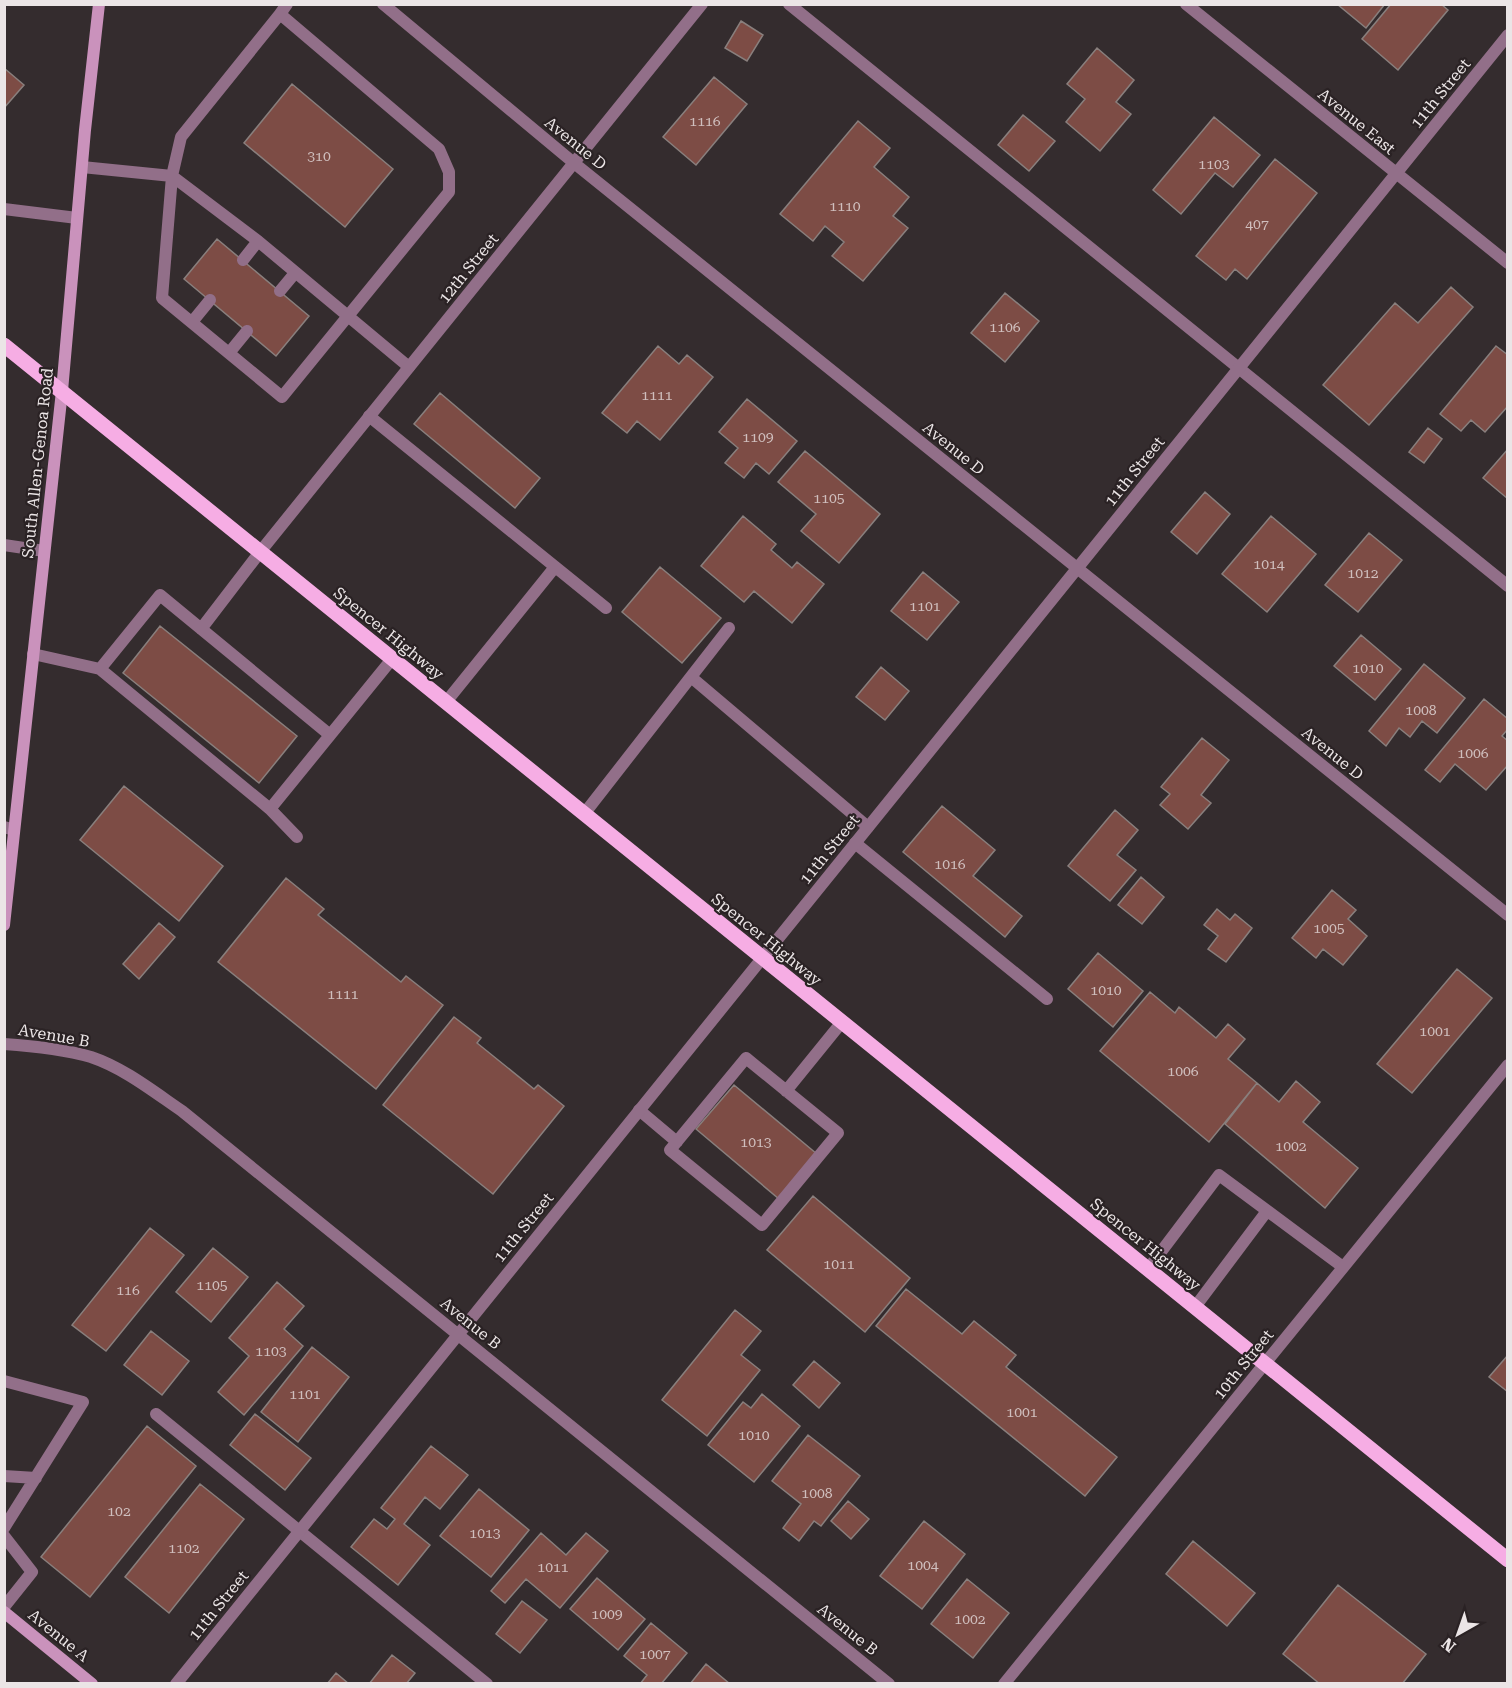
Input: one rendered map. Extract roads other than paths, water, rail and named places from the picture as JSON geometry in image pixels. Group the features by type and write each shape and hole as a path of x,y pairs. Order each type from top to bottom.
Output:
{"main road":[{"name":"South Allen-Genoa Road","path":"4,924 9,828 33,654 62,392 99,4"},
{"name":"Spencer Highway","path":"4,345 1264,1363 1506,1555"},
{"name":"Avenue A","path":"4,1612 93,1683"}],"street":[{"name":"Avenue D","path":"383,4 574,163 1508,915"},
{"name":"12th Street","path":"201,629 369,416 702,4"},
{"path":"789,4 1508,586"},
{"name":"Avenue East","path":"1186,4 1508,263"},
{"path":"283,9 439,148 449,172 449,192 282,397 162,298 172,176 181,137 283,9"},
{"name":"11th Street","path":"176,1683 1508,35"},
{"path":"82,167 172,176 258,241 409,367"},
{"path":"4,209 77,218"},
{"path":"243,260 258,241"},
{"path":"280,291 295,273"},
{"path":"192,322 210,300"},
{"path":"229,353 247,331"},
{"path":"369,416 606,608"},
{"path":"4,545 44,551"},
{"path":"446,702 555,567"},
{"path":"100,669 160,596 330,735"},
{"path":"584,814 729,628"},
{"path":"33,654 100,669 270,809 297,837"},
{"path":"270,809 392,659"},
{"path":"690,677 868,827"},
{"path":"855,843 1047,999"},
{"path":"786,1090 842,1022"},
{"name":"Avenue B","path":"4,1044 52,1048 93,1058 132,1077 182,1111 889,1683"},
{"path":"746,1058 838,1133 762,1225 670,1150 677,1142 746,1058"},
{"name":"10th Street","path":"1004,1683 1508,1065"},
{"path":"639,1110 677,1142"},
{"path":"1148,1269 1219,1175 1343,1267"},
{"path":"1195,1307 1267,1211"},
{"path":"4,1381 83,1402 4,1528"},
{"path":"156,1414 487,1683"},
{"path":"4,1476 36,1478"},
{"path":"4,1536 32,1572 4,1607"}]}
